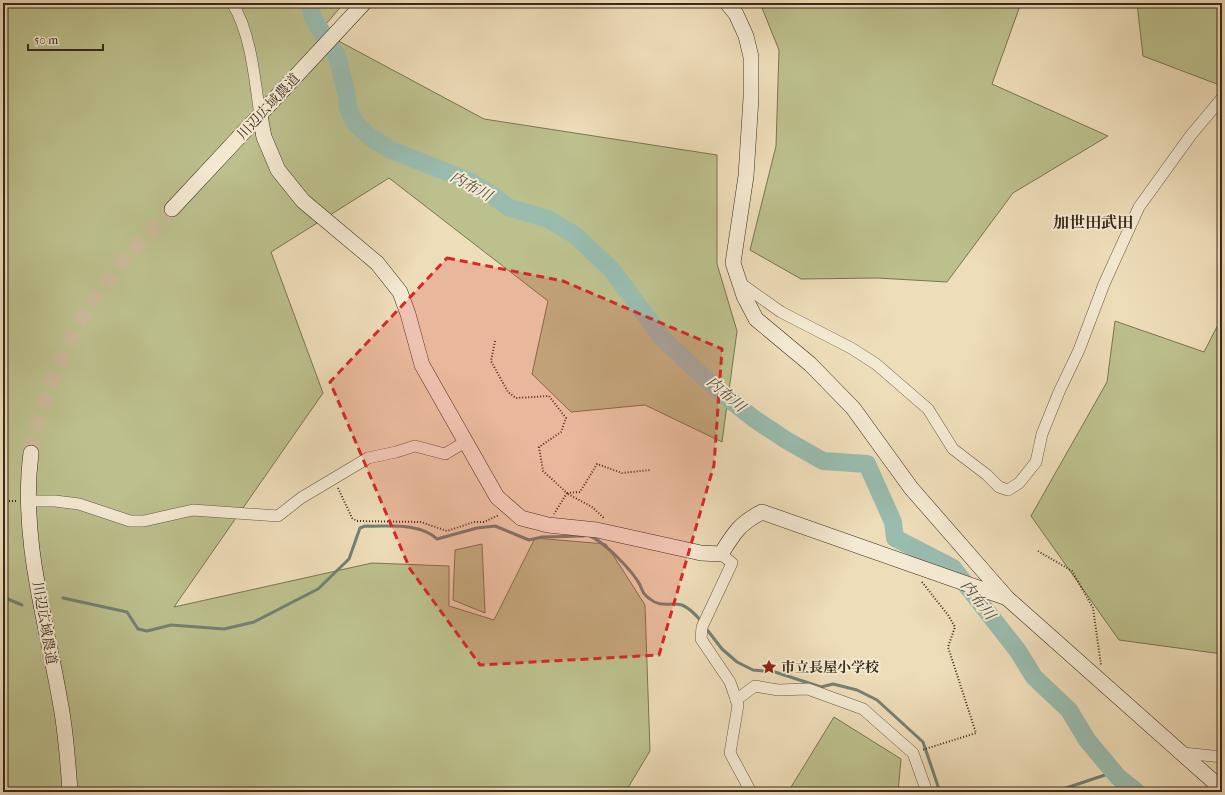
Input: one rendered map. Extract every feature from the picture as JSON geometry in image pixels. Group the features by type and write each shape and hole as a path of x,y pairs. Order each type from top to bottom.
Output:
{"street":[{"path":"232,3 245,35 266,142 278,170 303,201 377,263 400,292 408,314 422,365 497,497 522,518 548,525 609,533 701,553 722,554 732,563 702,627 701,640 730,682 736,700 738,712 730,753 750,792"},
{"name":"川辺広域農道","path":"172,209 364,3"},
{"path":"727,3 736,14 746,36 752,57 746,176 733,263 748,305 756,319 810,364 853,408 911,488 1007,598 1222,789"},
{"path":"740,283 782,312 851,348 876,364 928,409 953,449 1000,487 1008,490 1019,483 1036,462 1042,434 1059,392 1079,350 1104,284 1139,207 1191,135 1222,98"},
{"path":"29,501 56,501 79,504 130,521 144,522 192,510 278,516 301,498 368,458 415,446 445,454 465,442"},
{"name":"川辺広域農道","path":"31,454 29,501 30,537 46,635 60,702 70,792"},
{"path":"722,554 733,536 746,520 762,512 909,565 1007,598"},
{"path":"736,700 755,686 778,690 808,689 863,708 913,753 927,792"},
{"path":"1183,753 1222,757"}],"path":[{"path":"495,341 491,361 508,392 516,398 549,396 566,418 561,432 539,447 543,471 567,493 592,507 605,519 609,533"},
{"path":"567,493 580,492 597,464 622,473 650,470"},
{"path":"334,478 352,518 357,521 421,522 447,531 474,522 484,522 511,510"},
{"path":"548,525 567,493"},
{"path":"1038,551 1072,571 1093,608 1101,662 1098,678"},
{"path":"909,565 948,615 955,627 948,647 976,732 913,753"}],"highlighted area":[{"path":"447,258 563,281 722,349 714,465 659,655 480,665 410,569 330,382"}],"green space":[{"path":"3,3 344,3 320,31 484,119 717,155 717,264 737,331 722,442 645,405 571,412 532,374 548,301 389,178 271,252 323,393 174,607 372,563 449,566 449,606 494,620 535,538 606,544 645,605 650,751 626,791 627,792 3,792"},
{"path":"760,3 1021,3 992,84 1108,136 1013,193 947,282 877,278 801,279 750,250 776,146 779,50"},
{"path":"1137,3 1222,3 1222,86 1143,56"},
{"path":"1222,317 1222,654 1119,640 1031,516 1107,382 1115,321 1204,352"},
{"path":"482,544 485,613 453,600 455,550"},
{"path":"834,717 901,759 898,792 788,792"}],"waterway":[{"name":"内布川","path":"309,3 313,18 337,56 347,96 348,108 355,123 370,137 391,150 469,181 508,207 548,219 575,235 611,269 664,340 719,391 753,418 786,440 823,461 867,464 893,522 895,538 953,568 1018,651 1034,677 1069,710 1087,740 1118,777 1137,792"},
{"path":"63,598 127,612 138,629 147,631 171,625 224,629 254,622 318,589 349,559 360,528 365,526 403,526 422,530 437,539 477,528 495,526 529,540 542,537 584,536"},
{"path":"590,536 603,544 625,565 636,579 644,593 654,602 682,605 701,621"},
{"path":"3,597 22,605"},
{"path":"705,627 722,649 737,662 753,670 775,672 821,687 833,684 857,690 877,700 923,742 940,792"},
{"path":"1054,792 1114,772"}],"tunnel":[{"path":"31,453 42,409 50,386 80,322 92,302 121,264 172,209"}],"place":[{"name":"市立長屋小学校","path":"769,667"}],"district":[{"name":"加世田武田","path":"1093,222"}]}
